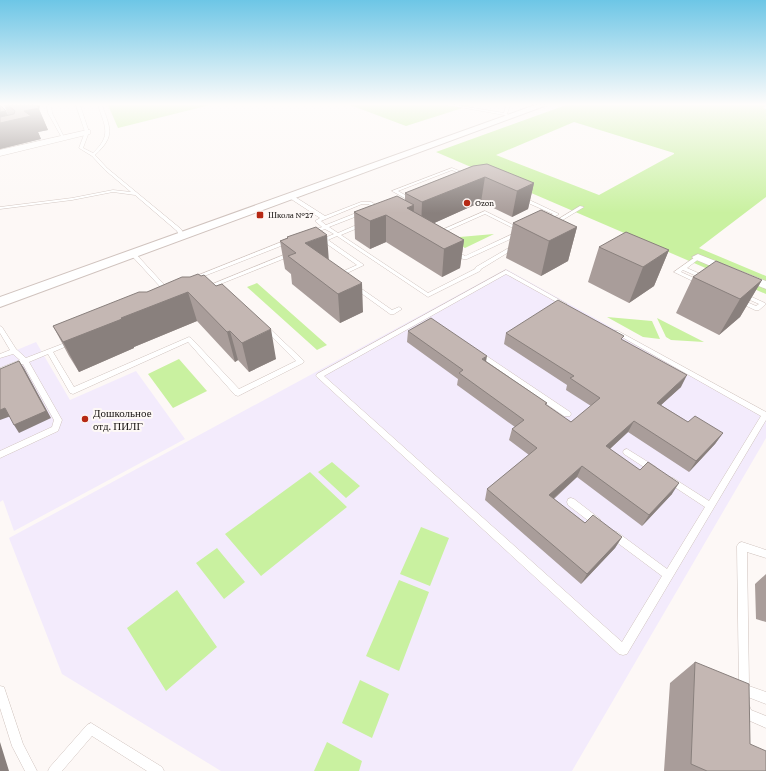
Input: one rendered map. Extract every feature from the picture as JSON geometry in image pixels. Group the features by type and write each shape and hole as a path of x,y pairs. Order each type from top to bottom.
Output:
{"street":[{"path":"0,153 51,141"},
{"path":"0,302 439,141"},
{"path":"698,257 766,285"}],"lane":[{"path":"84,141 81,148 93,155 106,169 179,230 182,236"},
{"path":"93,155 107,141"},
{"path":"409,205 416,203 394,191 452,169 475,179"},
{"path":"0,208 72,200 113,191 136,194"},
{"path":"290,196 324,218"},
{"path":"516,196 557,214 536,224"},
{"path":"388,214 369,203 361,203 317,221 428,295 478,270 478,268 517,245"},
{"path":"305,235 376,207"},
{"path":"549,226 582,207"},
{"path":"429,237 485,212 523,231 465,258 445,247"},
{"path":"311,246 366,223"},
{"path":"188,281 298,237"},
{"path":"325,240 361,265 339,275 345,279"},
{"path":"197,291 297,251"},
{"path":"133,254 171,295"},
{"path":"698,257 677,272 711,284"},
{"path":"569,307 506,272 428,320 319,376 623,650 765,415 611,330"},
{"path":"218,283 224,288"},
{"path":"351,283 392,313 399,309"},
{"path":"166,290 173,287"},
{"path":"732,294 757,309 763,308"},
{"path":"49,351 72,390 189,339 238,393 302,361 257,319"},
{"path":"0,328 3,338 25,361 58,420 55,429 0,455"},
{"path":"0,371 77,340"},
{"path":"0,356 14,351"},
{"path":"477,352 567,414"},
{"path":"627,452 710,506"},
{"path":"571,502 668,575"},
{"path":"766,554 742,546 745,713 766,722"},
{"path":"744,689 766,698"},
{"path":"0,691 18,746 31,771"},
{"path":"54,771 91,729 158,771"}],"shaded area":[{"path":"506,269 766,413 766,438 572,771 221,771 62,674 9,538"},
{"name":"Дошкольное отд. ПИЛГ","path":"36,342 70,400 136,371 185,439 14,531 3,500 0,502 0,357"}],"green space":[{"path":"466,141 529,141 496,155 599,195 674,154 635,141 766,141 766,197 699,248 766,276 766,294 436,152"},
{"path":"494,234 465,248 448,238"},
{"path":"257,283 327,345 317,350 247,287"},
{"path":"607,317 652,321 660,339 643,337"},
{"path":"657,318 704,342 671,340 666,337"},
{"path":"179,359 207,391 173,408 148,374"},
{"path":"332,462 360,486 346,498 318,472"},
{"path":"310,472 347,507 261,576 225,534"},
{"path":"421,527 449,538 430,586 400,574"},
{"path":"217,548 245,582 224,599 196,563"},
{"path":"399,580 429,592 399,671 366,656"},
{"path":"177,590 217,647 166,691 127,628"},
{"path":"360,680 389,694 372,738 342,723"},
{"path":"327,742 362,761 359,771 314,771"}],"building":[{"path":"487,164 534,183 517,191 485,177 422,202 405,193 473,166"},
{"path":"397,196 414,205 407,208 464,240 444,249 386,215 370,221 354,212"},
{"path":"541,210 577,227 549,241 513,223"},
{"path":"316,227 327,235 305,243 362,283 338,294 288,256 296,253 280,241"},
{"path":"626,232 669,250 643,267 599,247"},
{"path":"716,261 762,280 740,299 693,277"},
{"path":"198,274 201,276 204,275 216,286 222,284 271,329 242,343 230,331 227,332 188,292 63,342 53,326 139,292 147,292 182,277 190,277"},
{"path":"558,300 624,336 621,339 687,375 657,403 688,422 695,416 723,433 696,461 634,421 606,446 640,470 648,462 679,483 649,515 582,466 549,495 585,523 593,515 622,537 587,574 487,489 537,448 512,429 524,420 459,373 463,370 408,331 431,318 487,356 482,359 547,403 545,404 571,422 600,398 570,378 574,376 506,333"},
{"path":"19,361 46,411 14,425 5,408 0,410 0,369"},
{"path":"695,662 749,684 750,744 766,751 766,771 707,771 691,764"}],"place":[{"name":"Ozon","path":"467,203"},
{"name":"Школа №27","path":"260,215"},
{"name":"Дошкольное отд. ПИЛГ","path":"85,419"}]}
